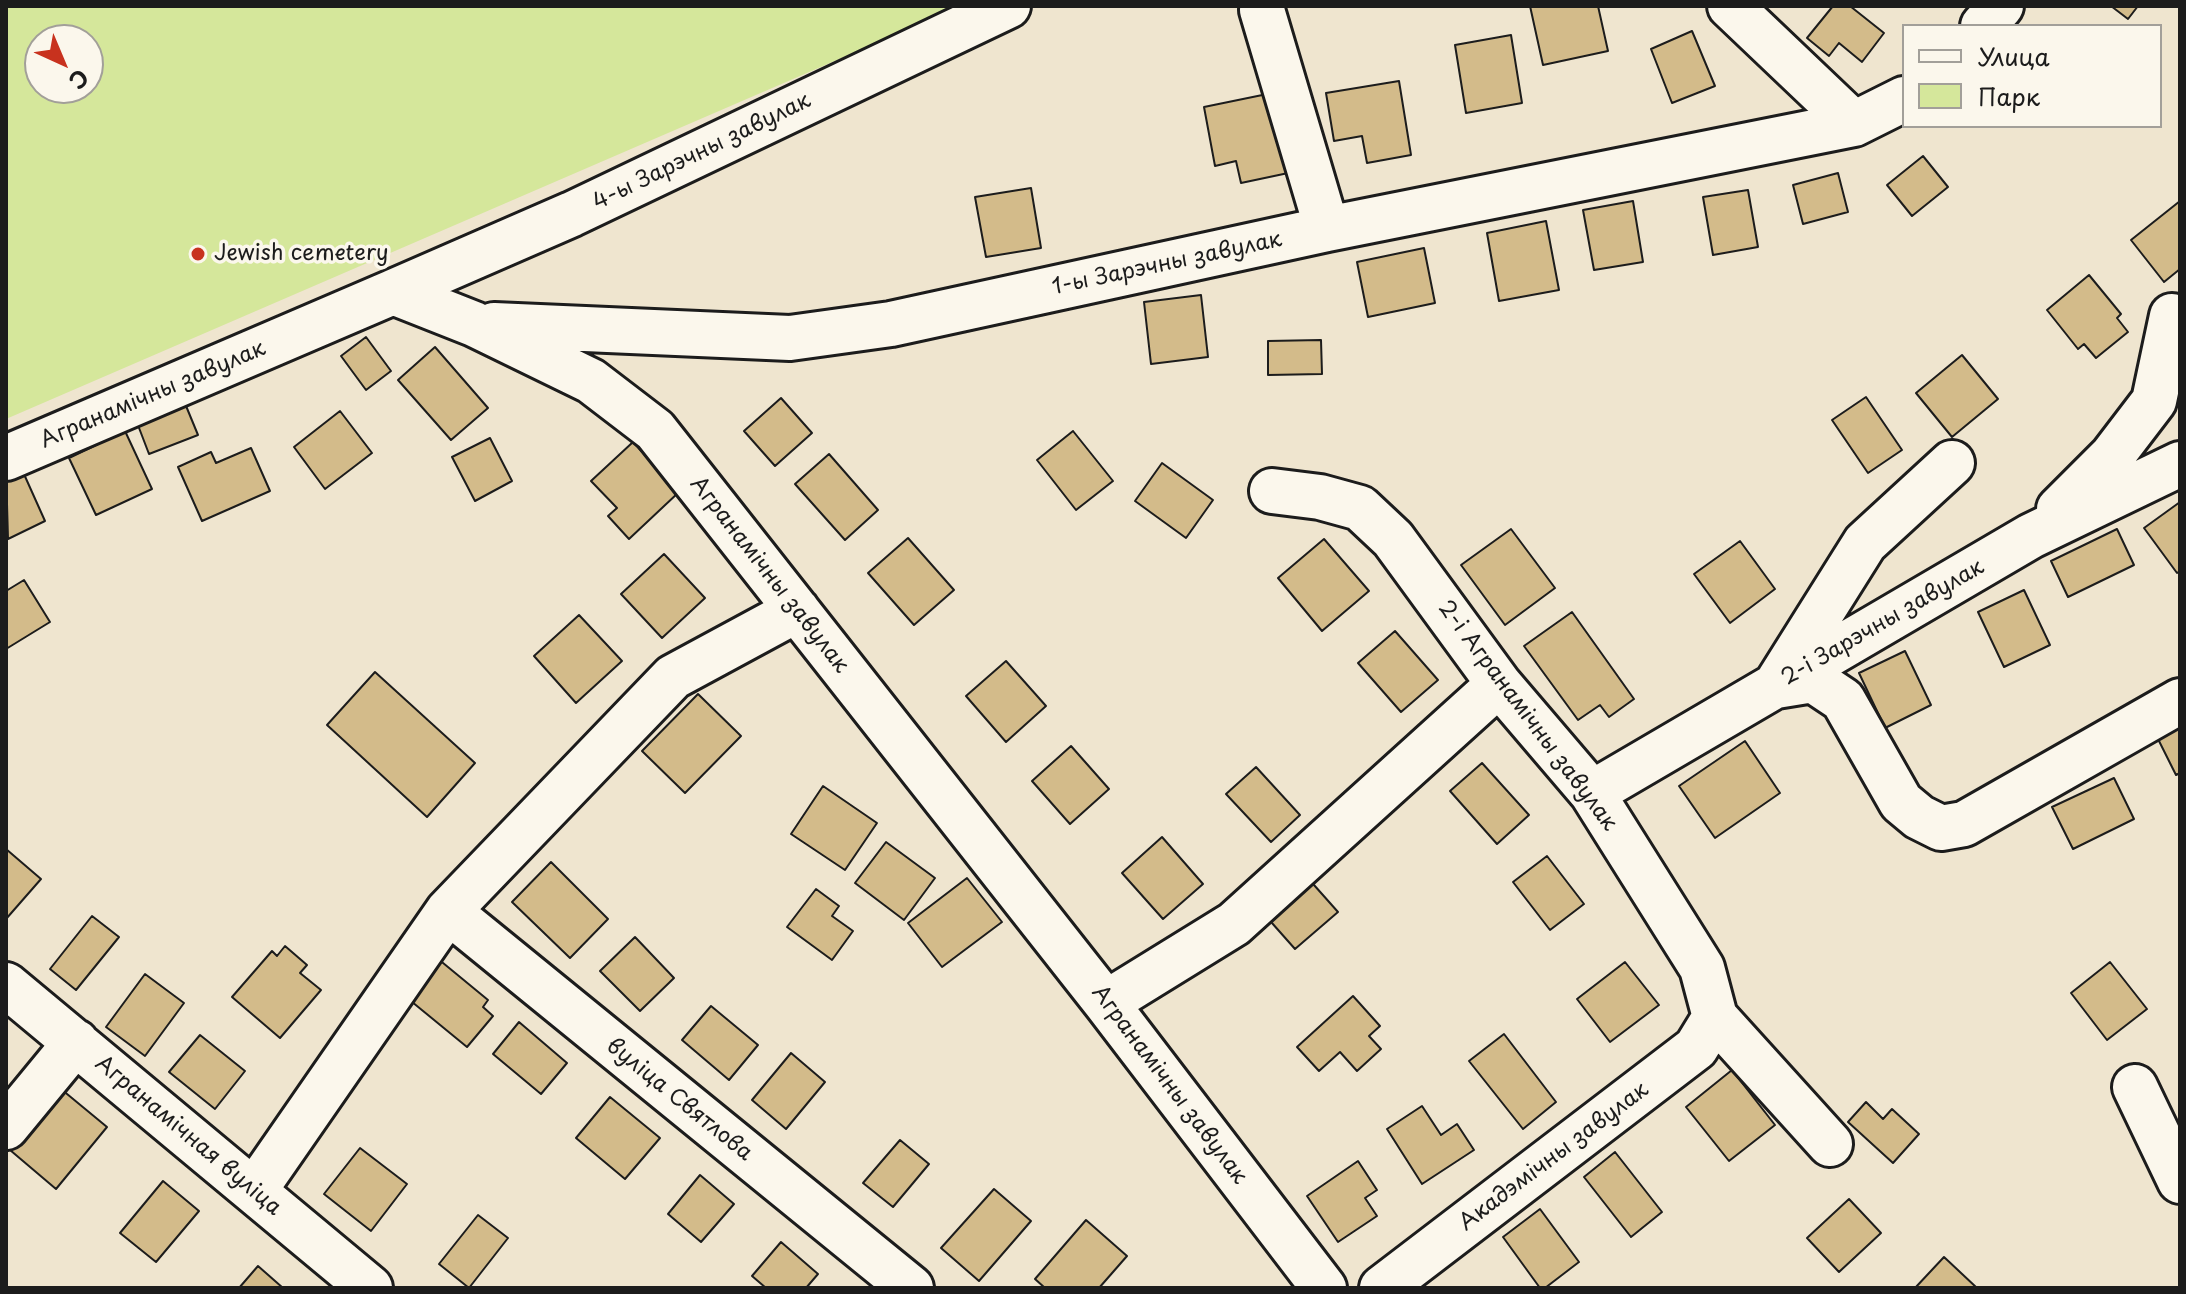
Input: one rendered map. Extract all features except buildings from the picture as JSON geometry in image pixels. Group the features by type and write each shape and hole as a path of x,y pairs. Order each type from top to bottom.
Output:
{"street":[{"name":"4-ы Зарэчны завулак","path":"393,292 572,214 1008,6"},
{"path":"1730,6 1854,124"},
{"path":"1985,24 2001,6"},
{"path":"1262,10 1327,229"},
{"name":"1-ы Зарэчны завулак","path":"474,324 790,338 891,324 1327,229 1854,124 1902,100"},
{"name":"Агранамічны завулак","path":"6,458 393,292 474,324 591,381 655,430 1106,1003 1324,1288"},
{"path":"2031,536 2112,456 2154,401 2172,316"},
{"path":"1776,686 1865,543 1952,463"},
{"name":"2-і Зарэчны завулак","path":"1592,793 2031,536 2180,464"},
{"name":"2-і Агранамічны завулак","path":"1272,491 1360,508 1393,539 1499,684 1592,793 1702,968 1715,1017"},
{"path":"254,1191 448,911 673,677 797,610"},
{"path":"1776,686 1813,680 1843,700 1901,802 1919,817 1941,828 1964,824 2180,701"},
{"path":"1106,1003 1234,924 1499,684"},
{"name":"вуліца Святлова","path":"448,911 911,1288"},
{"name":"Агранамічная вуліца","path":"6,985 370,1288"},
{"path":"1715,1017 1830,1144"},
{"name":"Акадэмічны завулак","path":"1382,1288 1696,1048 1715,1017"},
{"path":"6,1127 76,1042"},
{"path":"2135,1087 2180,1181"}],"green space":[{"name":"Jewish cemetery","path":"6,6 962,6 6,419"}],"place":[{"name":"Jewish cemetery","path":"198,254"}]}
